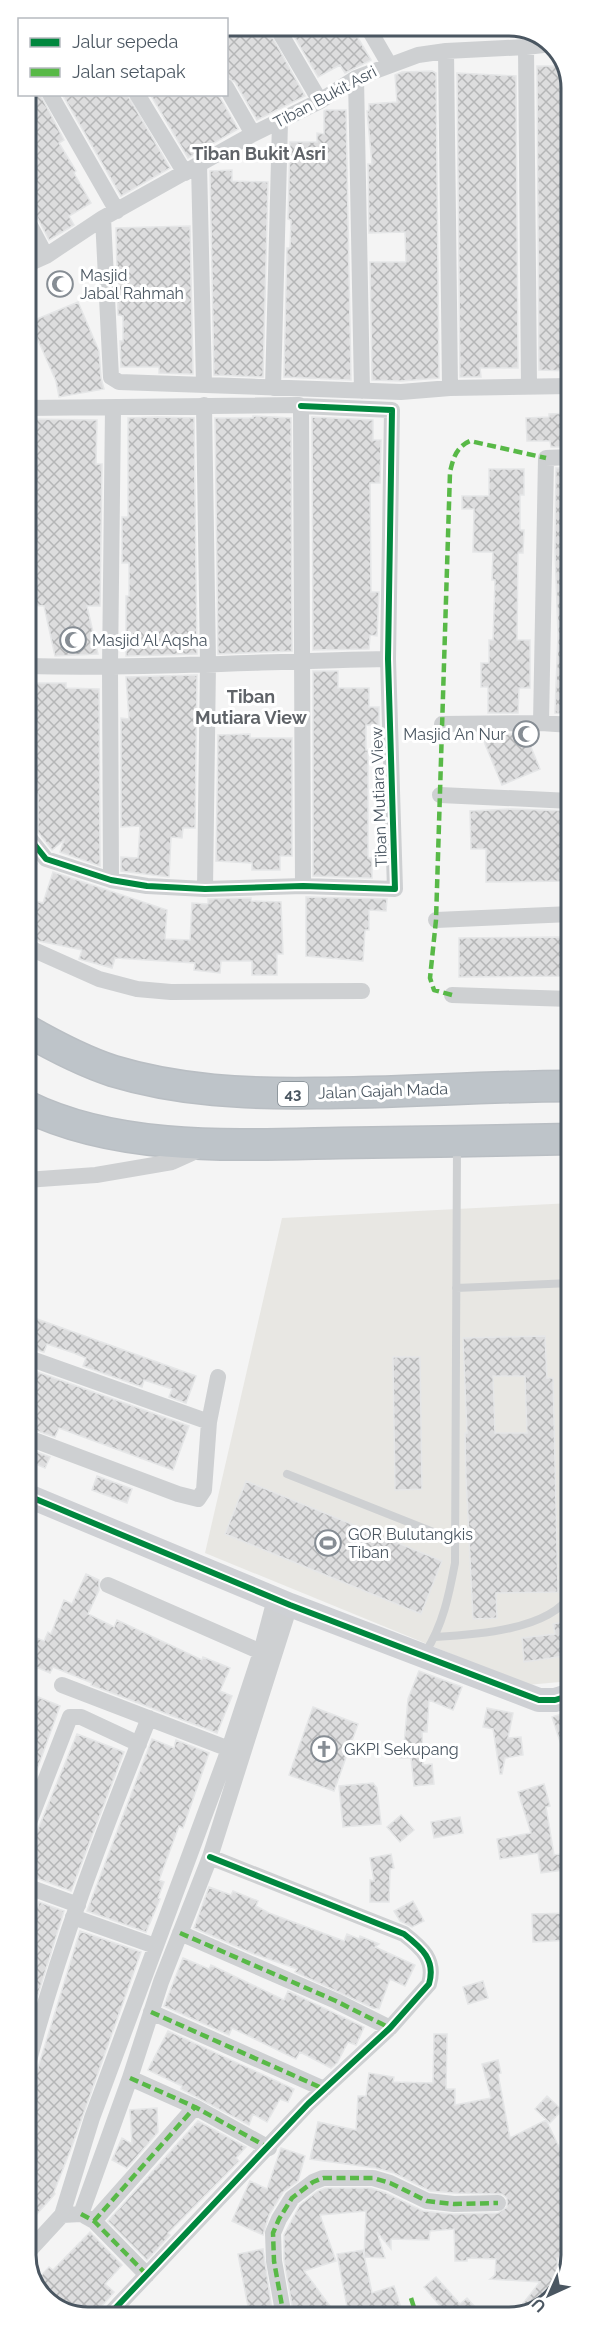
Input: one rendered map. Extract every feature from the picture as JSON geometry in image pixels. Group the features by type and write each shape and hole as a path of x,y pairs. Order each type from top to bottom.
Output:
{"highway":[{"name":"Jalan Gajah Mada","path":"36,1035 76,1057 113,1071 212,1091 270,1094 385,1093 561,1086"},
{"path":"36,1110 80,1125 154,1140 215,1143 561,1139"}],"street":[{"path":"282,36 320,102"},
{"path":"373,36 389,64"},
{"name":"Tiban Bukit Asri","path":"36,260 110,214 253,134 320,102 356,78 418,55 446,51 539,46"},
{"path":"526,48 529,387"},
{"path":"446,51 450,388"},
{"path":"356,78 362,391"},
{"path":"228,90 253,134"},
{"path":"51,96 110,214 111,377 119,382 401,392 450,388 561,386"},
{"path":"138,96 192,169 204,384"},
{"path":"273,388 280,122"},
{"path":"36,237 46,256"},
{"path":"204,405 208,663 205,888"},
{"name":"Tiban Mutiara View","path":"36,408 299,405 392,410 388,659 395,889 303,886 205,888 147,886 111,880 46,859 36,846"},
{"path":"301,406 303,886"},
{"path":"111,880 110,668 113,408"},
{"path":"541,723 546,458 561,457"},
{"path":"36,668 110,668 208,663 388,659"},
{"path":"442,724 561,724"},
{"path":"440,795 561,801"},
{"path":"436,920 561,914"},
{"path":"36,951 99,979 137,989 171,992 362,991"},
{"path":"452,995 561,999"},
{"path":"36,1179 96,1175 172,1162 215,1143"},
{"path":"36,1361 209,1422"},
{"path":"36,1441 178,1494 198,1499 204,1490 209,1422 218,1377"},
{"path":"36,1499 283,1602 430,1646 538,1700 561,1698"},
{"path":"108,1585 261,1653"},
{"path":"36,2243 62,2215 92,2118 229,1749 261,1653 283,1602"},
{"path":"87,2218 151,2012 210,1857 283,1602"},
{"path":"62,1685 229,1749"},
{"path":"36,1804 70,1717 81,1716 139,1744"},
{"path":"36,2033 76,1911 149,1718"},
{"path":"117,2307 269,2148 308,2104 390,2028 429,1984 432,1966 420,1946 404,1934 210,1857"},
{"path":"36,1891 155,1946"},
{"path":"180,1933 336,2001 390,2028"},
{"path":"151,2012 324,2090"},
{"path":"130,2078 195,2107 269,2148"},
{"path":"87,2218 195,2107"},
{"path":"282,2307 274,2261 273,2233 292,2199 313,2182 323,2178 373,2178 390,2183 427,2201 454,2204 498,2203"},
{"path":"62,2215 87,2218 147,2275"}],"lane":[{"path":"430,1646 449,1596 455,1563 458,1142"},
{"path":"456,1288 561,1283"},
{"path":"287,1474 456,1541"},
{"path":"430,1646 511,1628 553,1612 561,1606"}],"shaded area":[{"path":"561,1204 561,1682 527,1685 205,1553 282,1218"}],"building":[{"path":"228,36 272,36 305,96 257,120 235,82 228,78"},
{"path":"294,36 357,36 371,60 345,73 340,65 318,77"},
{"path":"537,66 556,66 561,88 561,371 539,370"},
{"path":"432,71 436,73 439,378 401,381 372,380 370,262 406,262 405,232 369,233 368,164 372,164 367,111 369,111 369,104 397,102 395,75 402,72"},
{"path":"457,73 516,76 518,368 480,368 481,377 460,377"},
{"path":"36,96 41,96 64,140 59,143 76,171 74,173 91,203 69,216 74,225 49,240 36,215"},
{"path":"63,96 128,96 170,168 121,196"},
{"path":"151,96 219,96 238,129 188,158"},
{"path":"346,110 351,380 284,377 287,248 290,248 291,220 288,219 290,142 317,142 317,133 324,134 324,111"},
{"path":"232,170 232,181 268,182 263,377 214,375 210,171"},
{"path":"190,226 193,374 159,373 159,367 121,367 120,341 123,341 123,316 118,315 116,228"},
{"path":"78,302 99,351 104,389 59,397 56,381 36,336 36,320"},
{"path":"561,413 561,447 551,447 550,441 527,441 526,418 549,417 549,414"},
{"path":"253,416 291,418 292,651 218,654 215,418 253,418"},
{"path":"312,417 373,420 373,440 381,440 380,483 370,483 371,592 379,592 377,636 370,635 369,649 313,650"},
{"path":"128,418 194,418 197,654 126,656 126,596 129,596 129,563 122,563 122,517 128,517"},
{"path":"36,419 97,420 96,464 102,464 100,606 87,606 98,654 55,656 44,606 36,605"},
{"path":"556,468 561,468 561,713 555,713 558,635 555,549"},
{"path":"489,469 524,469 524,495 520,495 520,530 524,530 523,553 518,553 517,640 530,640 530,688 519,688 518,713 488,713 488,687 481,687 481,663 489,663 489,640 493,640 495,580 492,580 493,552 473,552 474,509 462,509 462,496 489,496"},
{"path":"313,671 338,671 338,688 369,688 369,707 379,707 379,725 366,725 368,858 372,858 372,878 313,876"},
{"path":"197,675 195,828 183,828 182,838 171,837 169,877 121,871 121,857 138,858 140,826 121,827 121,718 129,719 126,677"},
{"path":"36,683 66,683 66,688 99,689 100,866 60,852 64,840 52,850 38,832 38,794 36,794"},
{"path":"250,734 250,738 292,738 292,856 280,856 280,870 252,870 252,863 216,861 218,735"},
{"path":"484,734 518,734 518,738 526,735 540,769 502,785 485,744"},
{"path":"512,809 561,811 561,881 486,882 486,849 471,849 470,811"},
{"path":"53,872 167,910 165,939 190,940 192,903 208,904 208,899 251,898 251,901 281,902 283,954 277,954 277,975 252,975 252,961 221,961 220,973 194,970 195,963 115,958 112,968 79,959 82,950 36,939 36,901 43,903"},
{"path":"306,897 387,899 386,911 369,910 369,930 365,930 363,961 306,956"},
{"path":"561,937 561,976 459,977 459,938"},
{"path":"36,1319 196,1376 186,1403 169,1397 172,1389 144,1380 142,1387 83,1366 86,1358 74,1353 47,1344 44,1352 36,1350"},
{"path":"545,1336 547,1378 553,1378 558,1592 496,1593 497,1618 473,1619 466,1477 465,1433 467,1433 463,1338","holes":["493,1376 525,1376 527,1433 495,1433"]},
{"path":"393,1357 420,1357 422,1489 395,1490"},
{"path":"36,1372 189,1426 173,1470 59,1428 55,1437 36,1430"},
{"path":"36,1452 50,1457 45,1468 36,1464"},
{"path":"97,1476 132,1489 127,1503 92,1490"},
{"path":"246,1481 442,1561 421,1614 225,1534"},
{"path":"86,1574 99,1580 99,1590 88,1614 114,1627 117,1620 202,1660 203,1657 230,1668 220,1691 232,1696 217,1733 91,1685 92,1683 53,1667 50,1673 36,1667 36,1638 44,1641 48,1632 51,1634 64,1600 72,1604"},
{"path":"561,1622 561,1656 524,1662 522,1638 555,1634 553,1624"},
{"path":"419,1671 462,1687 453,1710 429,1700 427,1732 422,1732 423,1765 432,1764 434,1784 414,1786 411,1758 400,1758 400,1745 404,1745 408,1699"},
{"path":"36,1696 60,1706 36,1772"},
{"name":"GKPI Sekupang","path":"313,1707 358,1724 334,1791 289,1775"},
{"path":"487,1708 513,1713 508,1738 521,1737 523,1755 505,1758 502,1774 500,1774 493,1729 483,1727"},
{"path":"561,1714 561,1745 552,1717"},
{"path":"77,1734 124,1752 71,1891 36,1878 36,1834"},
{"path":"152,1739 174,1748 176,1740 209,1753 183,1828 179,1826 159,1880 164,1882 158,1898 160,1899 146,1932 87,1911"},
{"path":"373,1783 377,1788 381,1824 343,1827 339,1786"},
{"path":"544,1784 550,1806 546,1807 554,1855 560,1854 561,1870 541,1873 538,1853 500,1859 497,1839 531,1833 518,1792"},
{"path":"401,1815 414,1830 400,1842 387,1827"},
{"path":"460,1817 463,1833 434,1838 431,1822"},
{"path":"391,1854 394,1868 390,1869 389,1902 370,1902 370,1880 374,1881 370,1858"},
{"path":"209,1887 231,1895 233,1891 258,1901 256,1906 269,1913 344,1941 347,1934 359,1939 360,1936 379,1944 375,1947 415,1965 405,1986 390,1979 379,2009 373,2008 295,1972 297,1969 254,1954 194,1928"},
{"path":"413,1901 424,1921 412,1927 400,1921 394,1911"},
{"path":"39,1902 64,1911 36,2001 36,1906 38,1907"},
{"path":"561,1913 561,1941 533,1942 532,1914"},
{"path":"80,1931 141,1952 55,2194 36,2215 37,2071"},
{"path":"183,1958 209,1969 211,1965 284,2000 288,1991 364,2027 356,2045 348,2042 337,2063 331,2068 300,2052 296,2059 232,2028 229,2035 164,2006"},
{"path":"483,1981 488,1998 468,2004 463,1987"},
{"path":"168,2031 294,2089 288,2102 280,2099 267,2122 253,2114 249,2125 181,2089 182,2086 148,2070"},
{"path":"434,2034 447,2034 446,2089 455,2089 455,2105 491,2098 482,2064 498,2060 501,2073 498,2074 510,2138 546,2120 561,2151 561,2254 561,2257 557,2258 558,2272 554,2281 535,2300 522,2305 540,2282 490,2279 495,2275 496,2259 467,2258 467,2261 455,2261 454,2229 430,2231 429,2240 391,2239 391,2249 377,2232 385,2258 364,2257 366,2211 320,2215 336,2261 304,2271 331,2307 292,2307 284,2260 284,2235 300,2205 318,2191 325,2188 371,2188 423,2211 453,2214 498,2213 507,2207 507,2198 502,2194 430,2191 394,2173 376,2168 310,2159 318,2122 356,2130 358,2096 366,2096 369,2073 394,2077 393,2082 433,2083"},
{"path":"547,2096 561,2111 550,2123 535,2109"},
{"path":"157,2108 158,2132 127,2168 112,2160 122,2138 132,2144 130,2110"},
{"path":"198,2121 246,2147 236,2158 239,2161 168,2233 170,2235 147,2260 108,2221"},
{"path":"281,2148 305,2156 298,2181 283,2192 269,2215 263,2235 232,2221 250,2181 267,2189"},
{"path":"90,2232 122,2265 105,2284 114,2292 101,2307 78,2306 59,2298 49,2289 41,2276 49,2267 53,2270"},
{"path":"263,2249 272,2307 248,2307 238,2254"},
{"path":"363,2250 372,2293 394,2286 401,2307 347,2307 337,2254"},
{"path":"436,2277 460,2304 467,2298 475,2307 441,2307 424,2287"}],"marked path":[{"path":"452,995 434,990 430,978 436,920 450,472 458,450 470,441 546,458"},
{"path":"180,1933 336,2001 390,2028"},
{"path":"151,2012 324,2089"},
{"path":"130,2078 195,2107 269,2148"},
{"path":"94,2221 195,2107"},
{"path":"282,2307 274,2261 273,2233 292,2198 313,2182 323,2178 373,2178 390,2183 427,2201 454,2204 498,2203"},
{"path":"81,2214 94,2221 147,2275"},
{"path":"411,2298 414,2307"}],"cycle path":[{"path":"36,846 46,859 111,880 147,886 205,889 303,886 395,889 388,659 392,410 301,406"},
{"path":"36,1499 290,1605 539,1700 561,1698"},
{"path":"116,2307 308,2104 390,2028 429,1984 431,1976 431,1968 426,1955 404,1934 210,1857"}],"place":[{"name":"Masjid Jabal Rahmah","path":"60,284"},
{"name":"Masjid Al Aqsha","path":"73,640"},
{"name":"Masjid An Nur","path":"526,734"},
{"name":"GOR Bulutangkis Tiban","path":"328,1543"},
{"name":"GKPI Sekupang","path":"324,1749"}],"district":[{"name":"Tiban Bukit Asri","path":"259,153"},
{"name":"Tiban Mutiara View","path":"251,706"}]}
